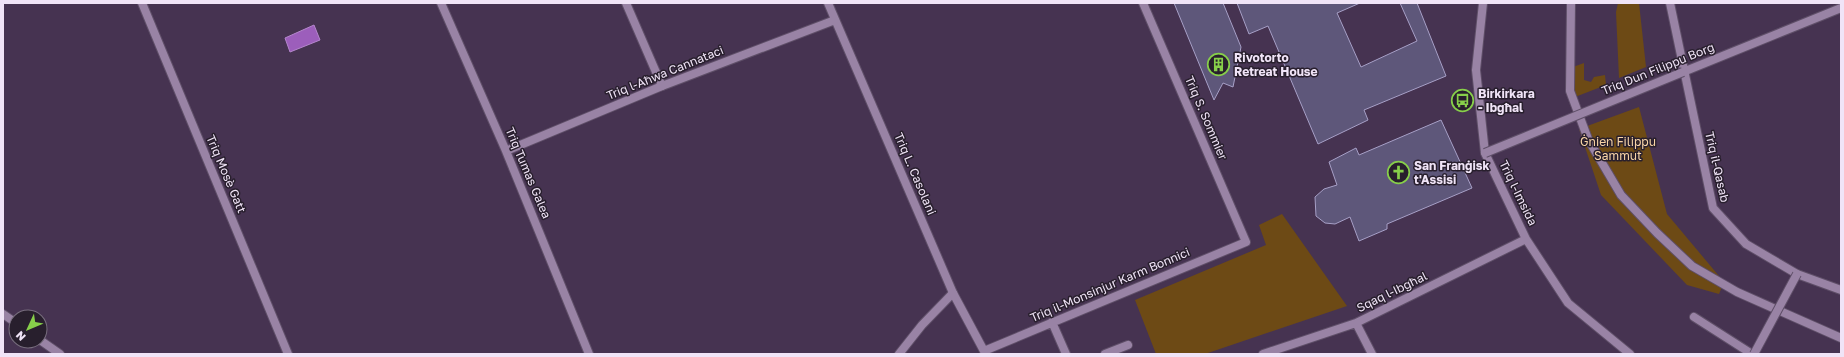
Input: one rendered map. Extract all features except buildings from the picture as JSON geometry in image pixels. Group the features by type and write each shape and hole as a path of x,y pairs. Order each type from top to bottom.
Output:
{"street":[{"name":"Triq Mosè Gatt","path":"142,3 288,354"},
{"name":"Triq Tumas Galea","path":"441,3 506,151 589,354"},
{"path":"626,3 662,86"},
{"name":"Triq L. Casolani","path":"828,3 953,293 984,351"},
{"name":"Triq S. Sommier","path":"1143,3 1246,242"},
{"name":"Triq l-Imsida","path":"1482,3 1476,70 1485,154 1526,239 1568,303 1630,354"},
{"path":"1571,3 1570,91 1588,139 1621,196 1692,266 1737,292 1841,338"},
{"name":"Triq il-Qasab","path":"1670,3 1713,208 1746,244 1797,274 1841,290"},
{"name":"Triq Dun Filippu Borg","path":"1485,154 1841,8"},
{"name":"Triq l-Aħwa Cannataci","path":"506,151 662,86 835,20"},
{"name":"Sqaq l-Ibgħal","path":"1262,354 1356,324 1526,239"},
{"name":"Triq il-Monsinjur Karm Bonnici","path":"984,351 1246,242"},
{"path":"1694,317 1753,354 1797,274"},
{"path":"899,354 922,325 953,293"},
{"path":"1052,322 1066,354"},
{"path":"1356,324 1372,354"},
{"path":"1105,354 1128,344"},
{"path":"48,346 60,354"}],"green space":[{"path":"1618,3 1639,3 1646,67 1619,78 1616,12"},
{"path":"1584,63 1584,80 1591,82 1594,77 1605,75 1606,85 1575,97 1573,67"},
{"name":"Ġnien Filippu Sammut","path":"1639,107 1667,214 1724,282 1719,294 1687,285 1601,195 1579,129"},
{"path":"1282,214 1347,306 1205,354 1156,354 1135,300 1266,245 1259,225"}],"shaded area":[{"path":"314,25 320,40 290,52 285,38"}],"place":[{"name":"Rivotorto Retreat House","path":"1218,65"},
{"name":"Birkirkara - Ibgħal","path":"1463,101"},
{"name":"San Franġisk t'Assisi","path":"1399,173"}]}
